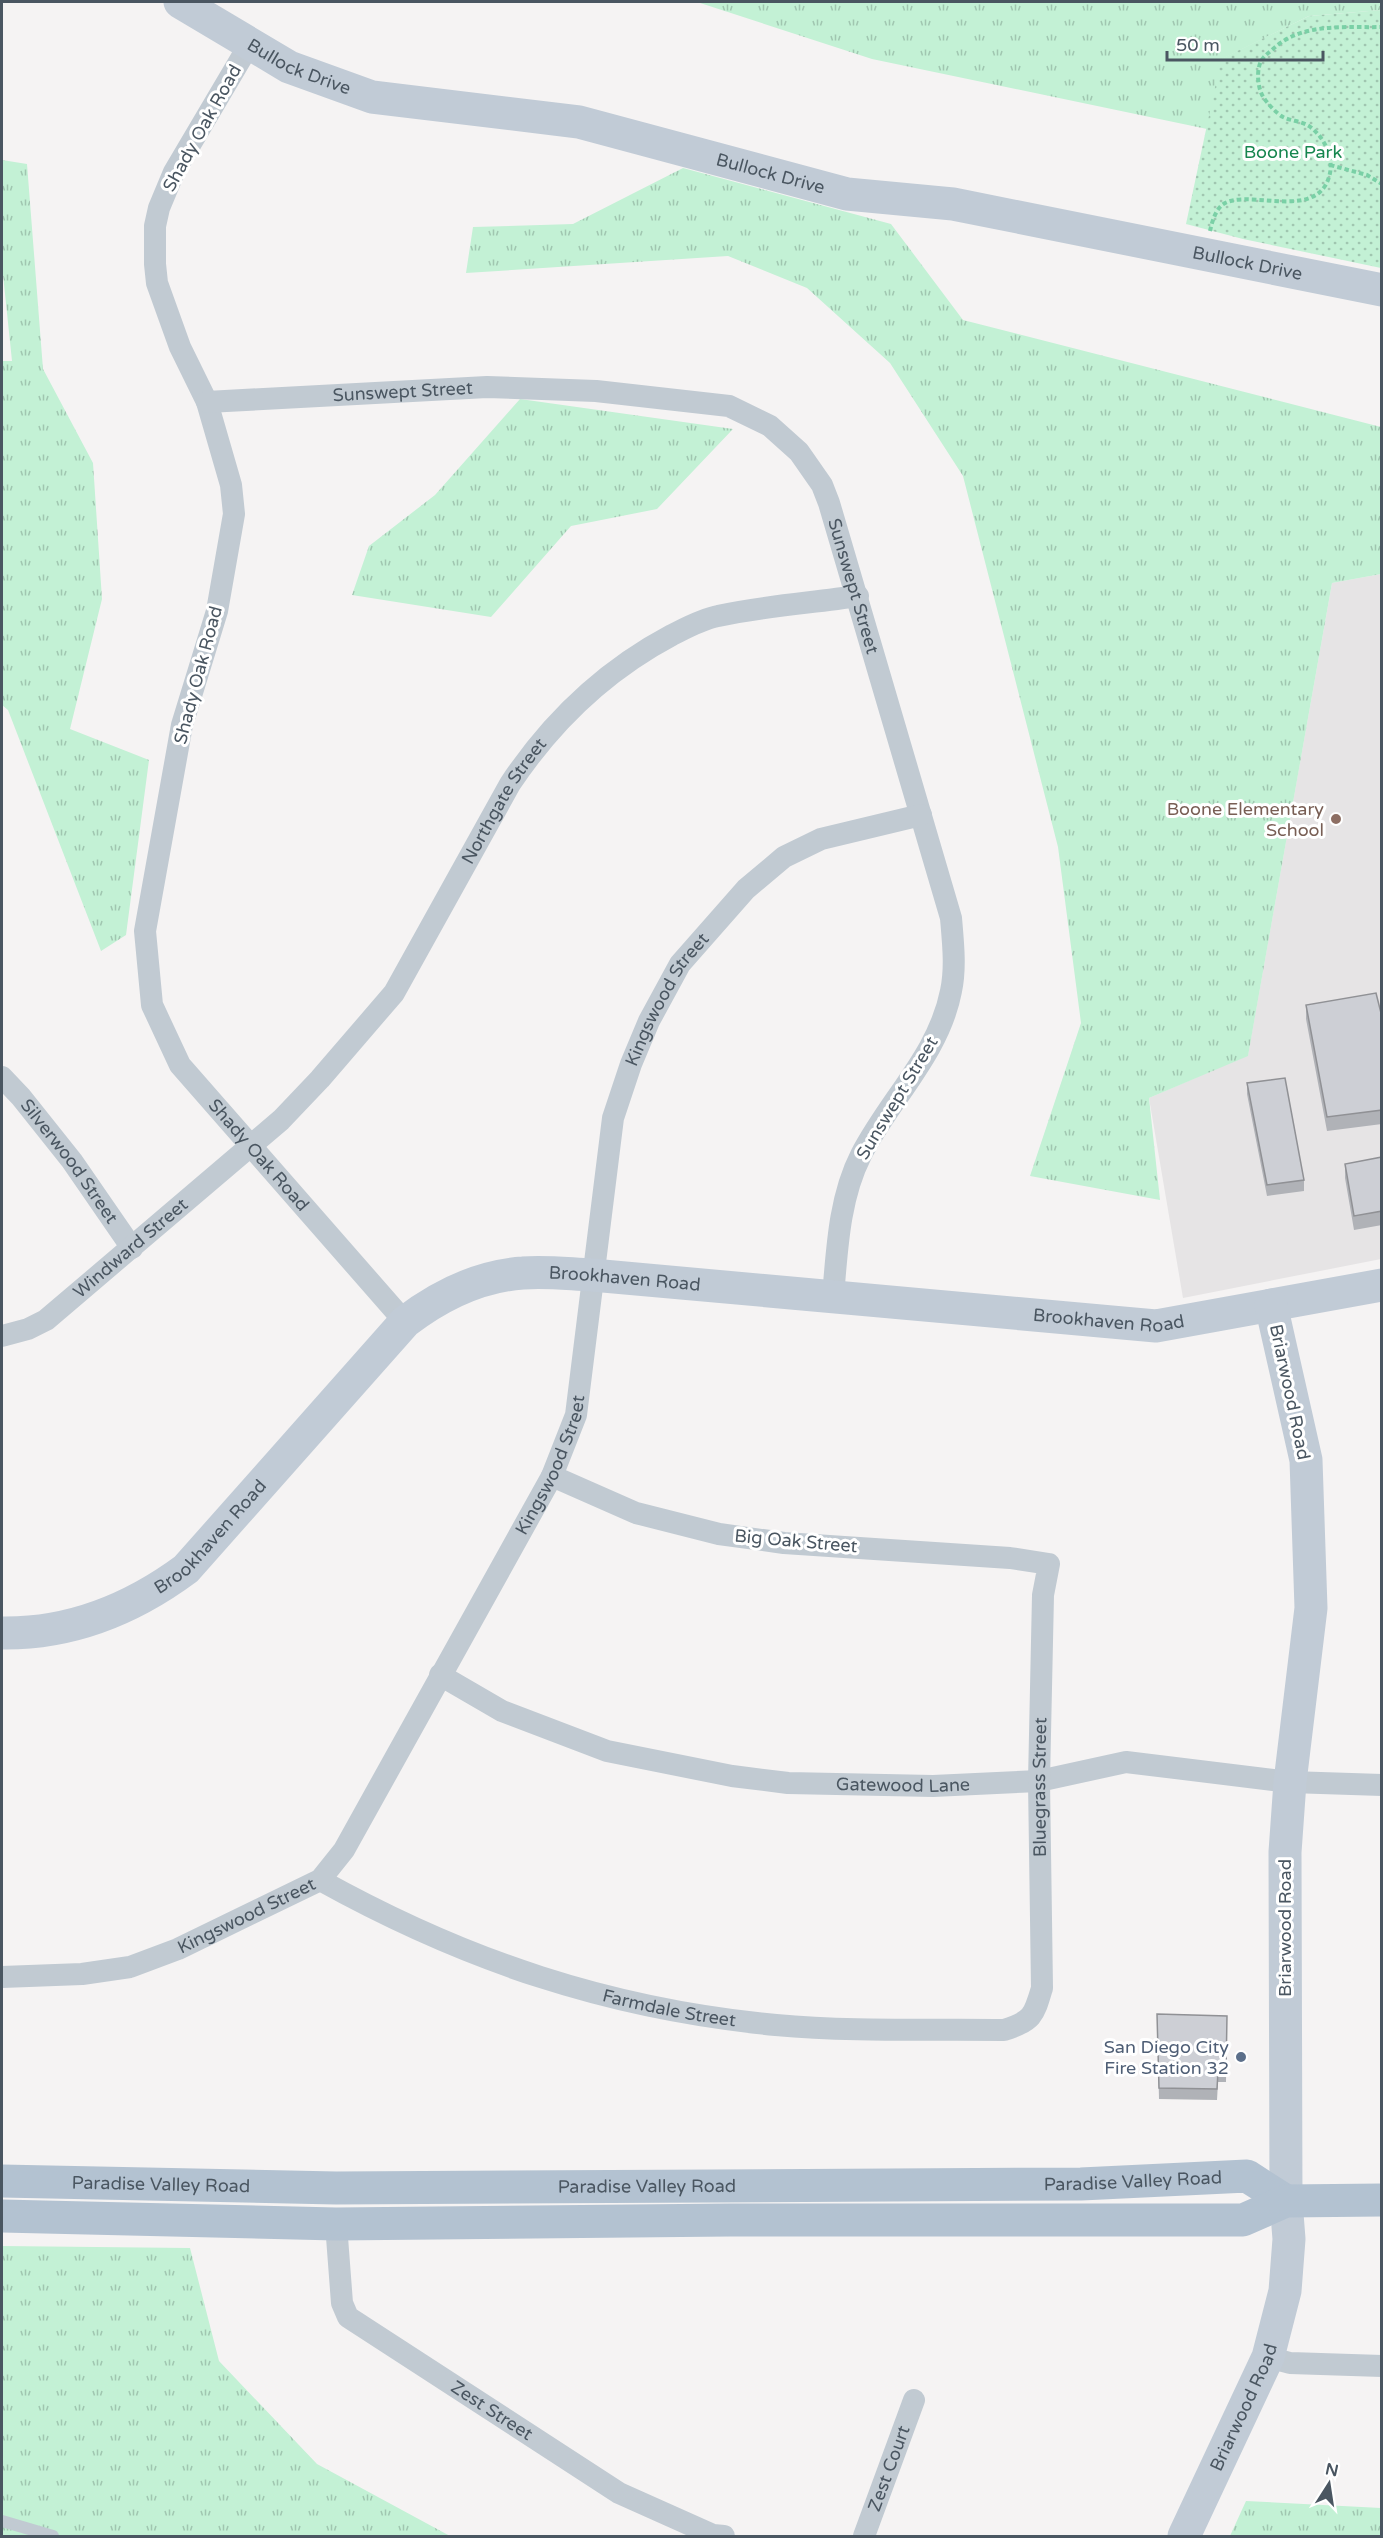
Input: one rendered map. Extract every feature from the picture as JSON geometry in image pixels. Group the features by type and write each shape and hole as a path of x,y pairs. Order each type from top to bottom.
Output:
{"main road":[{"name":"Paradise Valley Road","path":"2,2181 336,2188 1081,2184 1247,2176 1286,2200"},
{"name":"Paradise Valley Road","path":"2,2216 336,2224 765,2220 1243,2220 1286,2200 1382,2200"}],"street":[{"name":"Bullock Drive","path":"180,2 289,67 372,97 579,122 847,194 953,204 1382,290"},
{"name":"Shady Oak Road","path":"249,45 174,172 159,208 155,226 155,264 163,301 180,347 207,402 231,485 234,514 218,611 182,725 145,931 152,1005 180,1065 405,1322"},
{"name":"Sunswept Street","path":"207,402 487,387 596,391 729,406 770,426 800,452 829,503 858,596 951,918 954,946 952,991 934,1040 860,1155 846,1192 833,1298"},
{"name":"Northgate Street","path":"250,1146 281,1120 320,1079 394,993 510,784 529,756 574,705 600,682 645,650 716,616 858,596"},
{"name":"Kingswood Street","path":"2,1977 82,1974 130,1967 178,1949 320,1880 344,1850 552,1476 576,1415 613,1118 649,1021 680,964 746,889 784,857 821,839 921,815"},
{"name":"Silverwood Street","path":"2,1077 72,1161 132,1248"},
{"name":"Windward Street","path":"2,1336 28,1329 46,1320 250,1146"},
{"name":"Brookhaven Road","path":"2,1633 55,1629 105,1615 147,1595 186,1569 405,1322 425,1306 461,1288 501,1275 525,1273 592,1275 1156,1326 1382,1285"},
{"name":"Briarwood Road","path":"1184,2536 1269,2358 1285,2291 1289,2239 1286,2200 1285,1852 1290,1782 1311,1608 1306,1460 1271,1305"},
{"name":"Big Oak Street","path":"552,1476 636,1512 719,1534 784,1543 1010,1558 1049,1564"},
{"name":"Bluegrass Street","path":"1035,2011 1042,1988 1040,1781 1043,1595 1049,1564"},
{"name":"Gatewood Lane","path":"440,1675 502,1711 607,1751 732,1776 788,1783 933,1786 1040,1781 1126,1762 1290,1782 1382,1785"},
{"name":"Farmdale Street","path":"320,1880 385,1915 480,1958 579,1990 679,2013 777,2025 836,2029 1004,2030 1023,2024 1035,2011"},
{"name":"Zest Street","path":"336,2224 342,2303 348,2317 619,2493 713,2535 724,2536"},
{"path":"1269,2358 1290,2363 1382,2366"},
{"name":"Zest Court","path":"864,2536 914,2400"}],"lane":[{"path":"2,2521 53,2536"}],"path":[{"path":"1202,254 1213,219 1222,205 1235,199 1279,202 1308,198 1324,187 1330,165 1330,154 1317,133 1306,124 1282,117 1263,97 1258,75 1261,60 1279,43 1296,33 1319,28 1382,27"},
{"path":"1330,165 1367,175 1382,184"}],"shaded area":[{"name":"Boone Elementary School","path":"1381,574 1381,1259 1183,1298 1149,1098 1248,1055 1332,583"}],"green space":[{"path":"697,2 1381,2 1382,10 1309,16 1222,59 1207,129 872,59"},
{"name":"Boone Park","path":"1381,10 1381,268 1243,239 1186,224 1221,59 1309,16"},
{"path":"2,160 27,164 43,369 93,463 102,599 70,729 149,760 126,935 101,951 8,710 2,705 2,361 12,361 2,265"},
{"path":"683,168 891,224 963,320 1381,427 1381,574 1332,583 1248,1056 1149,1098 1160,1200 1030,1176 1081,1023 1058,847 963,476 890,363 807,288 728,256 466,273 473,227 573,224"},
{"path":"520,399 733,429 657,509 571,526 491,617 352,595 369,546 435,495"},
{"path":"2,2246 190,2248 219,2361 317,2464 450,2536 2,2536"},
{"path":"1246,2501 1381,2508 1381,2536 1230,2536"}],"building":[{"path":"1376,993 1382,1017 1382,1110 1327,1117 1306,1005"},
{"path":"1285,1078 1304,1180 1267,1185 1247,1083"},
{"path":"1382,1157 1382,1211 1354,1216 1345,1164"},
{"path":"1157,2014 1227,2016 1226,2071 1218,2071 1217,2089 1159,2088"}],"place":[{"name":"Boone Elementary School","path":"1336,819"},
{"name":"San Diego City Fire Station 32","path":"1241,2057"}]}
